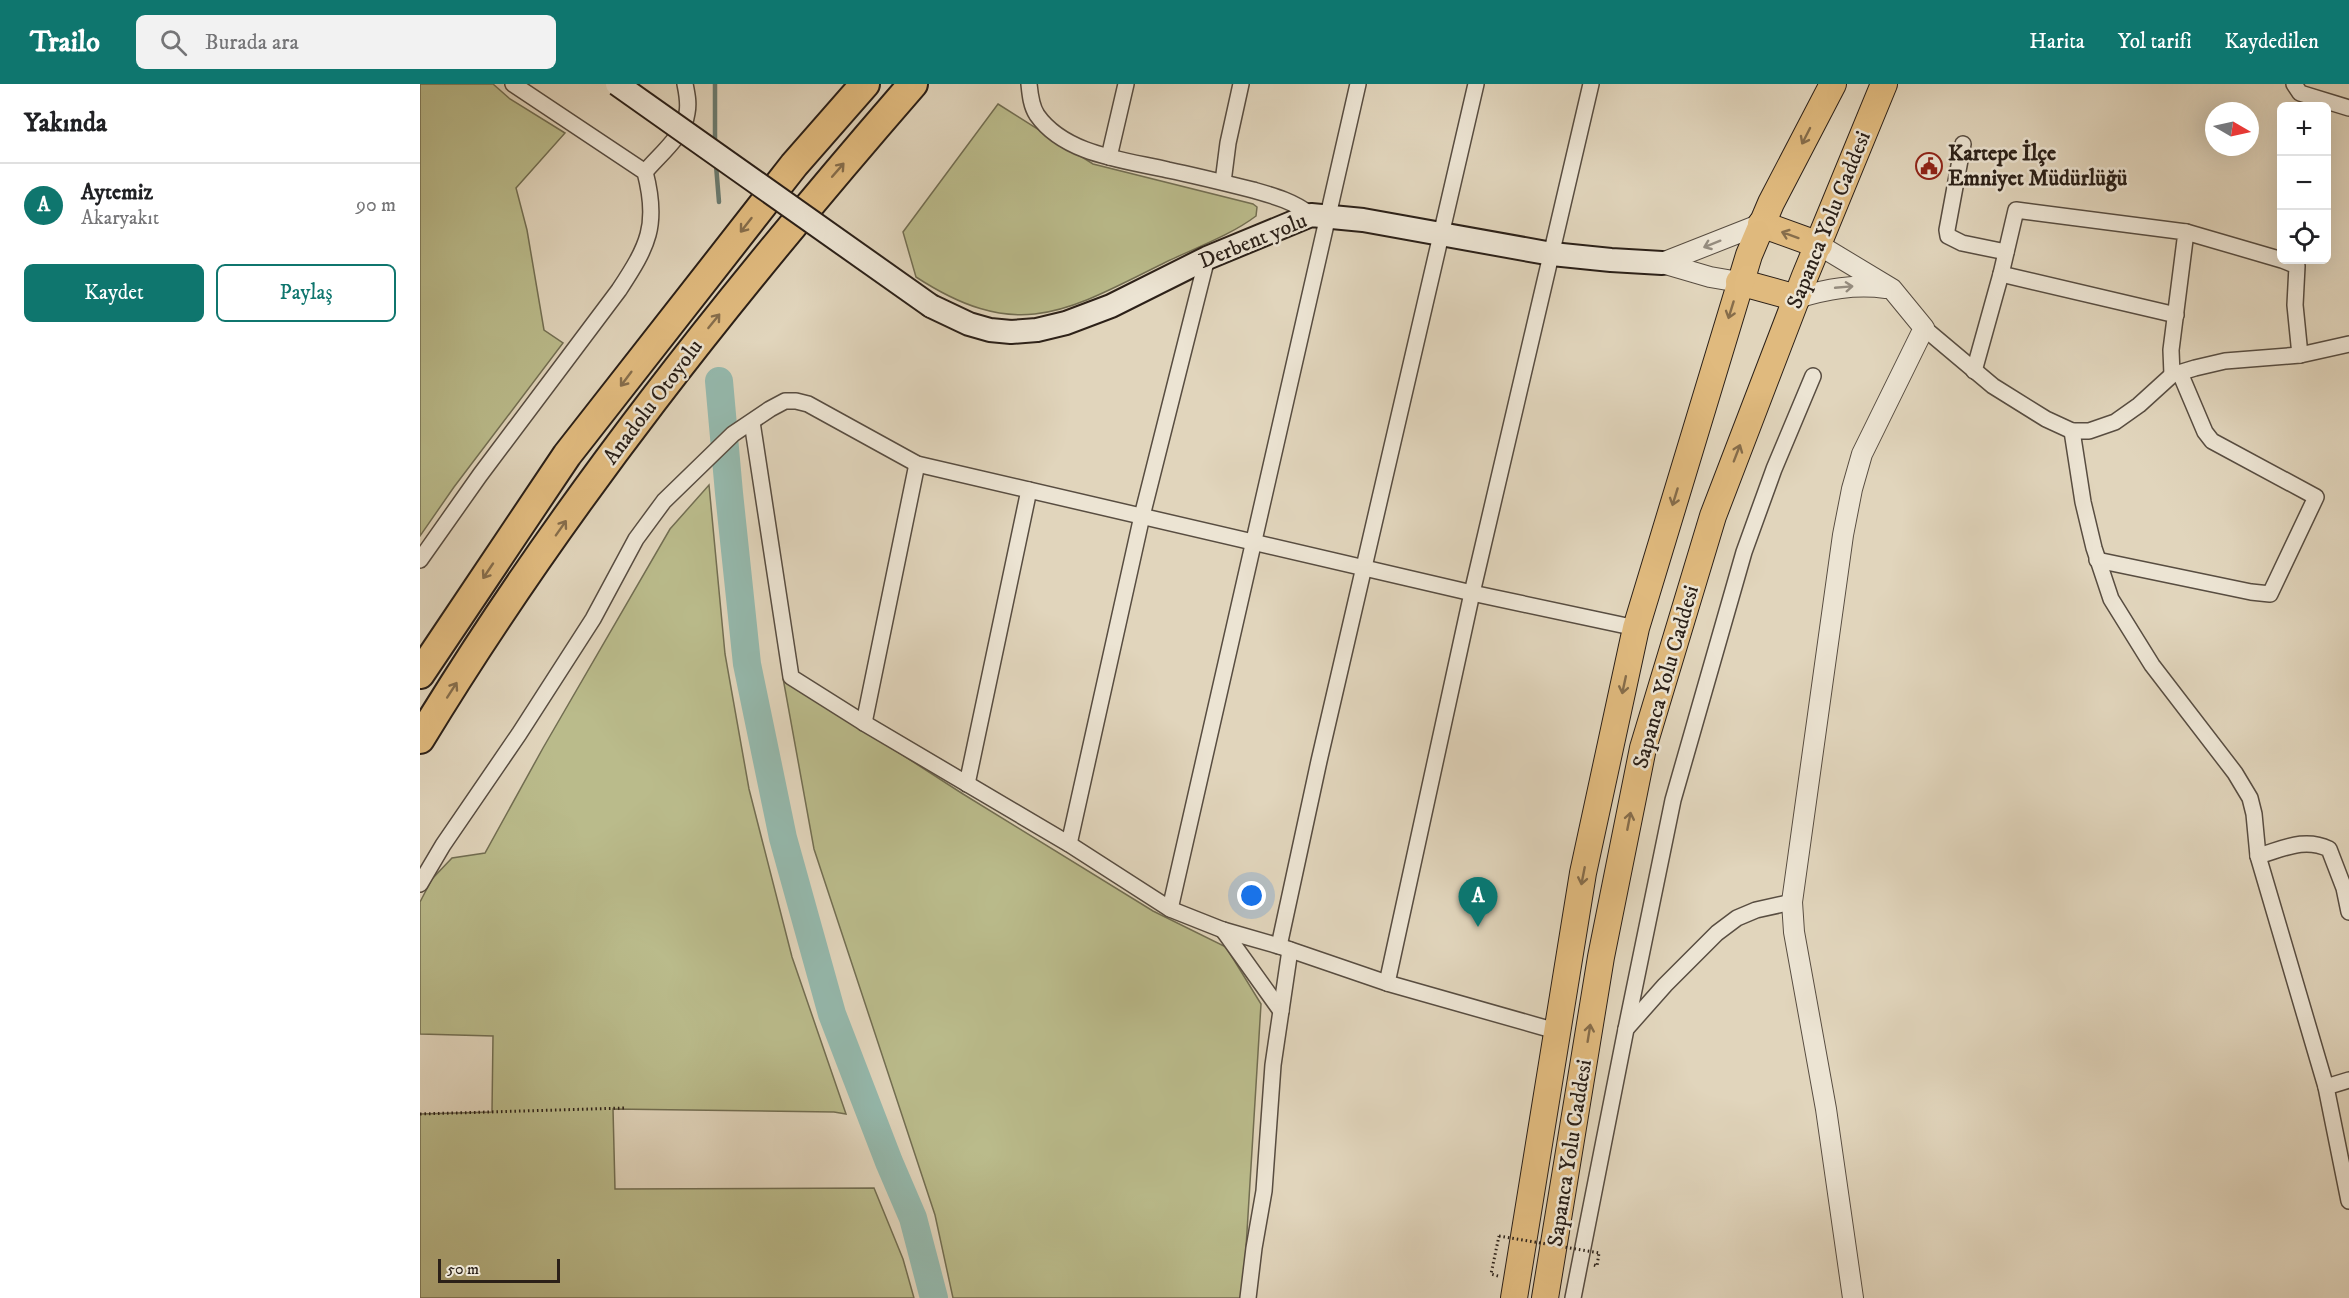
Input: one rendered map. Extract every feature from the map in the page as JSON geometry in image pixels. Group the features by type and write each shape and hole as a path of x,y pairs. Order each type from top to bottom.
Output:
{"highway":[{"name":"Anadolu Otoyolu","path":"420,674 567,455 794,165 865,84"},
{"name":"Anadolu Otoyolu","path":"420,739 521,585 598,474 691,350 814,198 913,84"},
{"name":"Sapanca Yolu Caddesi","path":"1545,1298 1601,957 1643,748 1713,516 1797,298 1884,84"},
{"name":"Sapanca Yolu Caddesi","path":"1514,1298 1583,873 1636,628 1739,282 1761,224 1830,85"},
{"path":"1761,224 1819,245"},
{"path":"1739,282 1797,298"}],"main road":[{"name":"Derbent yolu","path":"617,84 930,306 969,324 990,330 1011,332 1037,330 1066,323 1111,306 1208,258 1319,215 1363,220 1552,254 1662,263"}],"street":[{"path":"420,560 480,475 619,290 638,261 651,225 652,209 645,172 513,84"},
{"path":"645,172 668,147 683,125 688,106 685,84"},
{"path":"1029,84 1035,113 1060,137 1109,157 1223,182 1291,201 1319,215"},
{"path":"1109,157 1126,84"},
{"path":"1223,182 1241,84"},
{"path":"1170,909 1253,542 1319,215 1358,84"},
{"path":"1248,1298 1264,1191 1273,1065 1281,1011 1285,948 1363,567 1476,84"},
{"path":"1387,983 1472,593 1591,84"},
{"path":"2294,84 2300,93 2349,108"},
{"path":"1964,144 1947,230 1948,236 1962,243 2006,252"},
{"path":"1974,371 2016,210 2186,232 2297,266 2295,305 2300,355"},
{"path":"1662,263 1761,224"},
{"path":"2097,560 2270,594 2316,497 2212,441 2205,432 2176,374 2171,350 2186,232"},
{"path":"1819,245 1892,289 1924,328 1974,371 2046,419 2072,431 2089,431 2115,422 2176,374 2225,361 2300,355 2349,344"},
{"path":"1069,844 1142,516 1208,258"},
{"path":"1662,263 1710,278 1739,282"},
{"path":"2001,274 2176,315"},
{"path":"1797,298 1844,287 1866,285 1892,289"},
{"path":"1853,1298 1826,1109 1794,932 1792,902 1852,489 1862,454 1924,328"},
{"path":"1573,1298 1676,788 1744,552 1774,469 1813,376"},
{"path":"420,884 443,845 519,734 593,619 636,539 664,501 733,434 785,401 796,400 808,404 917,464 1472,593 1636,628"},
{"path":"752,422 791,677 864,723 1069,844 1170,909 1223,930 1285,948 1387,983 1556,1032"},
{"path":"2072,431 2083,502 2097,560 2104,583 2119,614 2152,665 2245,787 2254,814 2258,856 2326,1087 2349,1196"},
{"path":"864,723 917,464"},
{"path":"967,784 1029,490"},
{"path":"2258,856 2306,842 2317,843 2329,849 2344,888 2349,912"},
{"path":"1626,1029 1665,985 1723,928 1737,918 1756,910 1792,902"},
{"path":"1223,930 1281,1011"},
{"path":"2326,1087 2349,1080"}],"path":[{"path":"420,1114 625,1108"},
{"path":"1491,1275 1499,1236 1599,1253 1597,1266"}],"green space":[{"path":"420,84 493,84 510,99 565,133 516,188 527,230 544,330 563,343 454,487 420,536"},
{"path":"998,104 1093,164 1253,204 1257,207 1256,216 1224,235 1071,306 1042,313 1014,315 985,310 952,298 916,277 903,232"},
{"path":"709,485 725,654 749,789 792,957 846,1114 613,1109 615,1189 874,1188 903,1259 914,1298 420,1298 420,1114 492,1112 493,1036 420,1034 420,902 432,879 452,858 485,853 670,529"},
{"path":"783,678 963,794 1153,911 1226,947 1261,1004 1245,1264 1248,1298 953,1298 935,1215 814,849"}],"waterway":[{"path":"715,84 715,144"},
{"path":"716,165 719,202"},
{"path":"719,381 747,664 783,838 832,1014 913,1218 934,1298"}],"place":[{"name":"Kartepe İlçe Emniyet Müdürlüğü","path":"1929,166"},
{"name":"Aytemiz","path":"1478,927"}]}
